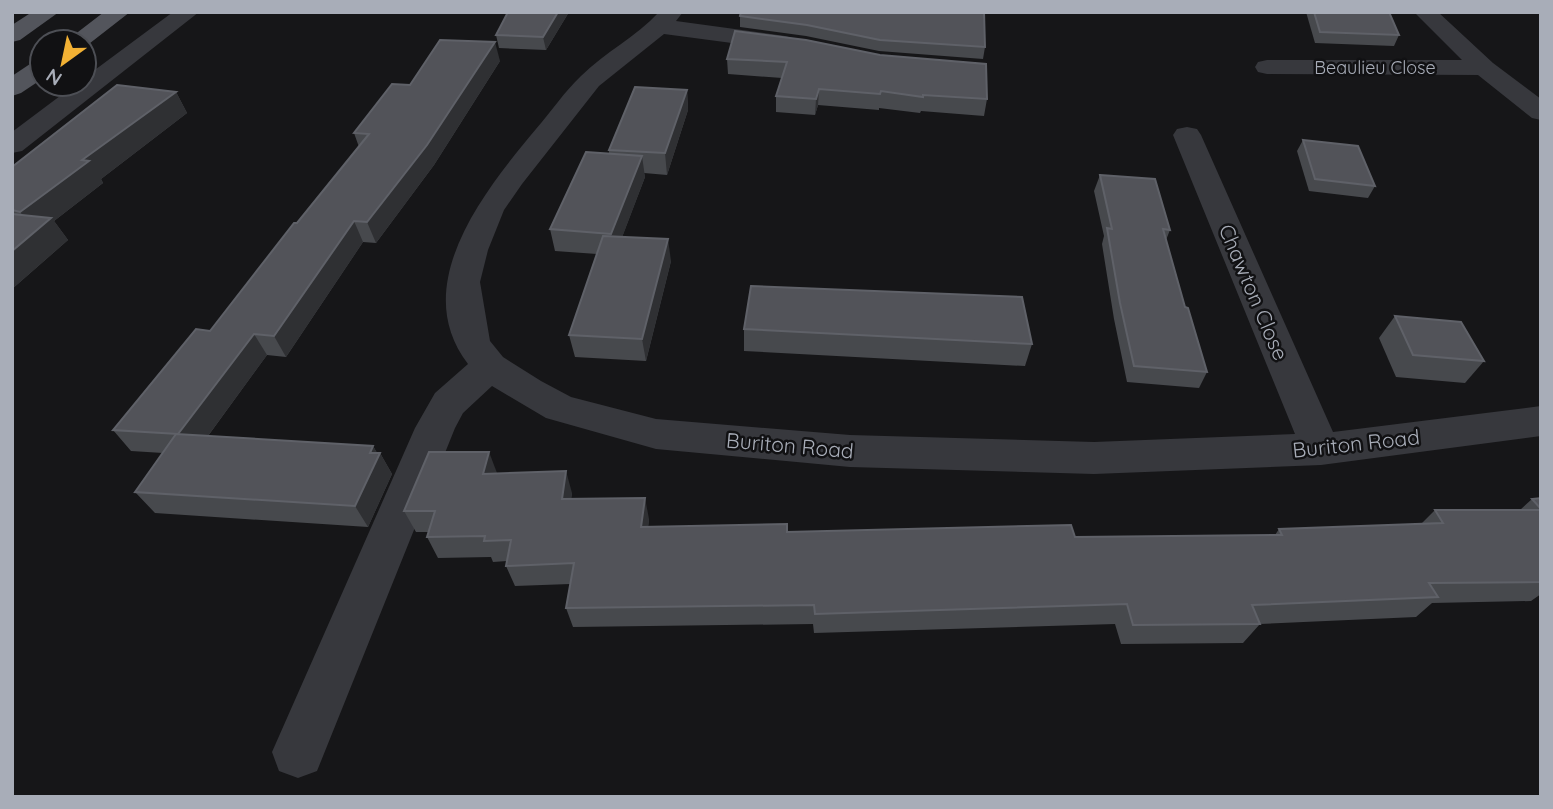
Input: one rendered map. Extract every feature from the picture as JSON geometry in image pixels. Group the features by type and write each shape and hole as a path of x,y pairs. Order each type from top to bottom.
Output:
{"main road":[{"path":"12,35 48,12"},
{"path":"98,28 120,12"},
{"path":"12,88 28,78"}],"street":[{"path":"98,72 188,12"},
{"path":"1424,12 1484,68 1541,112"},
{"path":"665,19 807,46"},
{"name":"Buriton Road","path":"665,19 590,81 510,179 489,210 472,250 463,282 473,345 490,366 560,408 656,433 850,451 1094,458 1321,450 1541,421"},
{"name":"Beaulieu Close","path":"1267,67 1484,68"},
{"path":"12,145 67,98"},
{"name":"Chawton Close","path":"1186,135 1321,450"},
{"path":"298,752 435,428 449,403 490,366"}],"building":[{"path":"508,12 558,12 543,37 496,35"},
{"path":"741,12 984,12 985,47 880,40 807,25 740,16"},
{"path":"1314,12 1389,12 1399,35 1320,32"},
{"path":"735,31 806,40 880,55 986,64 987,99 819,89 816,99 776,96 787,62 727,59"},
{"path":"440,40 495,42 427,145 367,222 354,221 274,336 254,334 178,434 113,430 196,329 210,331 294,223 297,223 369,134 354,133 392,84 410,85"},
{"path":"117,85 176,92 82,160 89,161 20,212 12,210 12,167"},
{"path":"635,87 687,90 665,153 609,150"},
{"path":"1303,140 1358,146 1375,186 1315,179"},
{"path":"586,152 642,156 611,234 550,229"},
{"path":"1100,175 1155,179 1170,230 1163,229 1207,372 1134,366 1120,303 1107,228 1112,229"},
{"path":"12,214 51,218 12,251"},
{"path":"603,236 668,239 642,339 569,335"},
{"path":"751,286 1022,297 1032,344 744,329"},
{"path":"1395,316 1461,322 1484,361 1413,355"},
{"path":"176,434 373,446 370,453 380,453 355,506 135,492"},
{"path":"429,452 489,452 483,474 566,471 562,499 645,498 641,527 787,524 787,532 1071,525 1075,537 1282,535 1279,529 1443,523 1435,510 1541,510 1541,582 1429,583 1438,597 1252,605 1260,624 1133,625 1127,604 815,614 814,605 566,608 574,563 506,566 511,540 484,541 485,536 427,537 435,511 404,511"},
{"path":"1541,498 1541,509 1532,499"}]}
